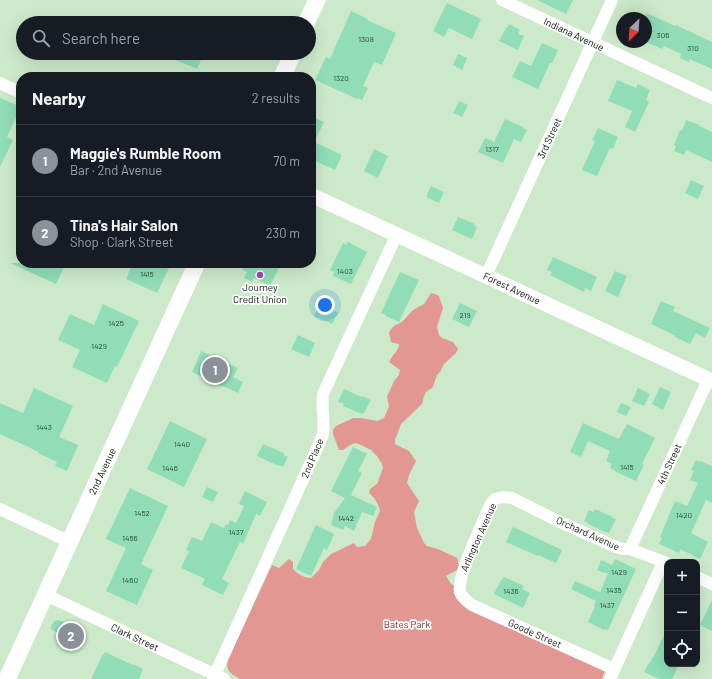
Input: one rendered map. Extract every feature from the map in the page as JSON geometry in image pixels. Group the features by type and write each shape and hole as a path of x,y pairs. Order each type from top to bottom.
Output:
{"main road":[{"path":"309,16 317,0"},
{"path":"284,72 289,60"},
{"name":"2nd Avenue","path":"7,679 195,268"}],"street":[{"name":"Indiana Avenue","path":"502,0 712,98"},
{"name":"3rd Street","path":"486,276 612,0"},
{"path":"0,83 16,91"},
{"name":"Forest Avenue","path":"316,197 710,380"},
{"name":"2nd Place","path":"217,678 323,435 323,394 397,234"},
{"name":"4th Street","path":"630,549 710,380"},
{"name":"Arlington Avenue","path":"460,593 459,584 463,571 490,505 495,499 503,497 512,498"},
{"name":"Orchard Avenue","path":"512,498 560,522 616,547 630,549 664,563"},
{"path":"0,509 70,542"},
{"path":"612,674 664,565"},
{"path":"700,578 712,584"},
{"name":"Goode Street","path":"460,593 464,599 472,605 612,674"},
{"name":"Clark Street","path":"46,595 217,678"}],"green space":[{"name":"Bates Park","path":"431,293 439,296 443,308 437,327 439,335 442,338 453,342 458,349 456,353 444,364 437,375 433,387 426,392 422,404 401,424 395,440 395,444 409,451 416,461 407,483 419,501 414,512 417,528 427,546 438,549 457,558 459,566 457,570 446,576 451,584 455,586 456,590 605,671 602,679 240,679 228,669 228,659 272,565 279,568 289,559 293,562 293,569 295,571 308,578 311,578 331,554 354,543 357,547 365,546 371,539 375,522 380,511 375,499 369,493 370,489 377,484 383,468 382,464 371,450 359,444 355,443 343,450 339,450 333,430 336,426 353,418 377,421 384,418 389,406 387,397 394,381 399,375 400,370 389,362 398,349 399,344 391,342 389,333 394,326 402,322 413,310 424,304"}],"building":[{"path":"537,0 573,0 566,14"},
{"path":"447,3 481,19 472,39 449,28 444,37 433,31"},
{"path":"351,11 396,33 382,65 374,62 363,86 368,88 362,100 316,80 326,57 330,59"},
{"path":"652,16 712,42 712,69 690,59 689,62 680,58 681,54 664,46 662,49 652,45"},
{"path":"509,24 520,30 518,34 524,36 518,50 499,41"},
{"path":"542,43 558,50 538,89 512,77 520,61 531,66"},
{"path":"458,54 467,58 462,70 453,65"},
{"path":"176,60 201,60 197,69"},
{"path":"617,80 636,88 638,84 650,90 646,100 649,102 635,132 625,127 632,111 608,101"},
{"path":"0,98 16,105 16,118 7,137 13,140 0,167"},
{"path":"459,101 468,105 462,117 453,113"},
{"path":"316,118 324,122 316,138"},
{"path":"505,119 527,130 521,142 514,139 503,163 478,152 485,138 494,142"},
{"path":"686,120 700,125 699,126 712,132 712,162 686,150 684,155 674,151 676,146 674,145"},
{"path":"598,128 618,137 613,149 610,148 597,176 582,170 595,141 592,140"},
{"path":"316,143 342,155 335,170 316,161"},
{"path":"374,149 388,156 378,178 364,171"},
{"path":"691,180 704,186 698,199 685,193"},
{"path":"431,186 444,192 439,203 426,197"},
{"path":"458,217 475,224 474,225 477,227 472,239 452,230"},
{"path":"348,242 367,252 351,284 333,276 334,272 330,270 343,243 346,245"},
{"path":"553,257 597,277 591,291 585,288 584,292 550,275 552,272 547,270"},
{"path":"21,268 64,268 56,284"},
{"path":"131,268 169,268 157,293 126,279"},
{"name":"Journey Credit Union","path":"243,268 279,268 270,286 254,278 252,282 244,278 247,272 242,270"},
{"path":"615,271 627,276 618,297 605,291"},
{"path":"400,272 419,280 399,322 381,313"},
{"path":"661,301 675,307 673,311 710,328 705,338 696,333 690,344 651,324"},
{"path":"460,303 477,311 469,327 452,319"},
{"path":"103,304 139,321 117,367 115,366 107,383 72,367 80,350 58,340 70,314 94,325"},
{"path":"319,304 338,313 332,324 314,316"},
{"path":"298,335 315,343 309,357 291,349"},
{"path":"201,351 238,368 233,377 243,382 238,393 192,372"},
{"path":"660,387 671,392 663,410 652,404"},
{"path":"34,388 73,406 59,437 78,445 67,471 55,466 57,462 38,453 39,452 0,434 0,403 23,413"},
{"path":"638,388 650,394 644,406 632,401"},
{"path":"344,389 371,400 364,413 362,414 343,406 344,404 338,402"},
{"path":"621,403 631,407 626,416 617,412"},
{"path":"170,421 207,439 184,487 147,469"},
{"path":"583,423 619,439 627,424 655,438 642,464 644,465 636,481 610,468 612,464 606,461 610,451 588,441 581,457 570,452"},
{"path":"263,444 284,453 284,455 288,457 283,467 257,456"},
{"path":"353,447 367,454 358,471 362,473 351,495 377,507 373,516 362,512 354,531 345,526 343,530 331,525 334,513 345,498 331,491"},
{"path":"696,460 712,466 712,503 706,500 691,533 708,542 700,559 680,549 679,553 659,544 662,538 660,537 675,501 687,506 698,483 690,480 694,471 691,470"},
{"path":"207,487 218,492 213,502 202,497"},
{"path":"130,488 168,506 141,564 153,570 137,605 106,591 126,548 106,539"},
{"path":"245,491 267,502 260,516 256,514 243,544 240,542 222,579 229,583 223,595 202,585 205,579 181,568 189,551 186,550 192,537 202,541 211,522 224,528 226,524 228,525 230,520 236,523 244,506 239,504"},
{"path":"595,509 616,519 609,533 584,521 589,510 593,512"},
{"path":"316,525 334,534 327,550 324,548 311,576 296,569"},
{"path":"513,527 562,550 556,563 506,542"},
{"path":"615,559 636,569 608,630 604,630 588,622 595,607 594,605 596,601 571,589 575,581 600,592 608,574 597,570 601,560 612,565"},
{"path":"504,577 524,586 522,589 530,593 523,608 494,594"},
{"path":"712,600 712,631 700,625"},
{"path":"59,620 81,630 76,641 50,629 54,621"},
{"path":"664,635 664,667 678,667 672,679 660,679 644,672 652,657 653,658"},
{"path":"105,652 143,669 139,679 91,679"}],"place":[{"name":"Journey Credit Union","path":"260,275"},
{"name":"Maggie's Rumble Room","path":"215,370"},
{"name":"Tina's Hair Salon","path":"71,636"}]}
